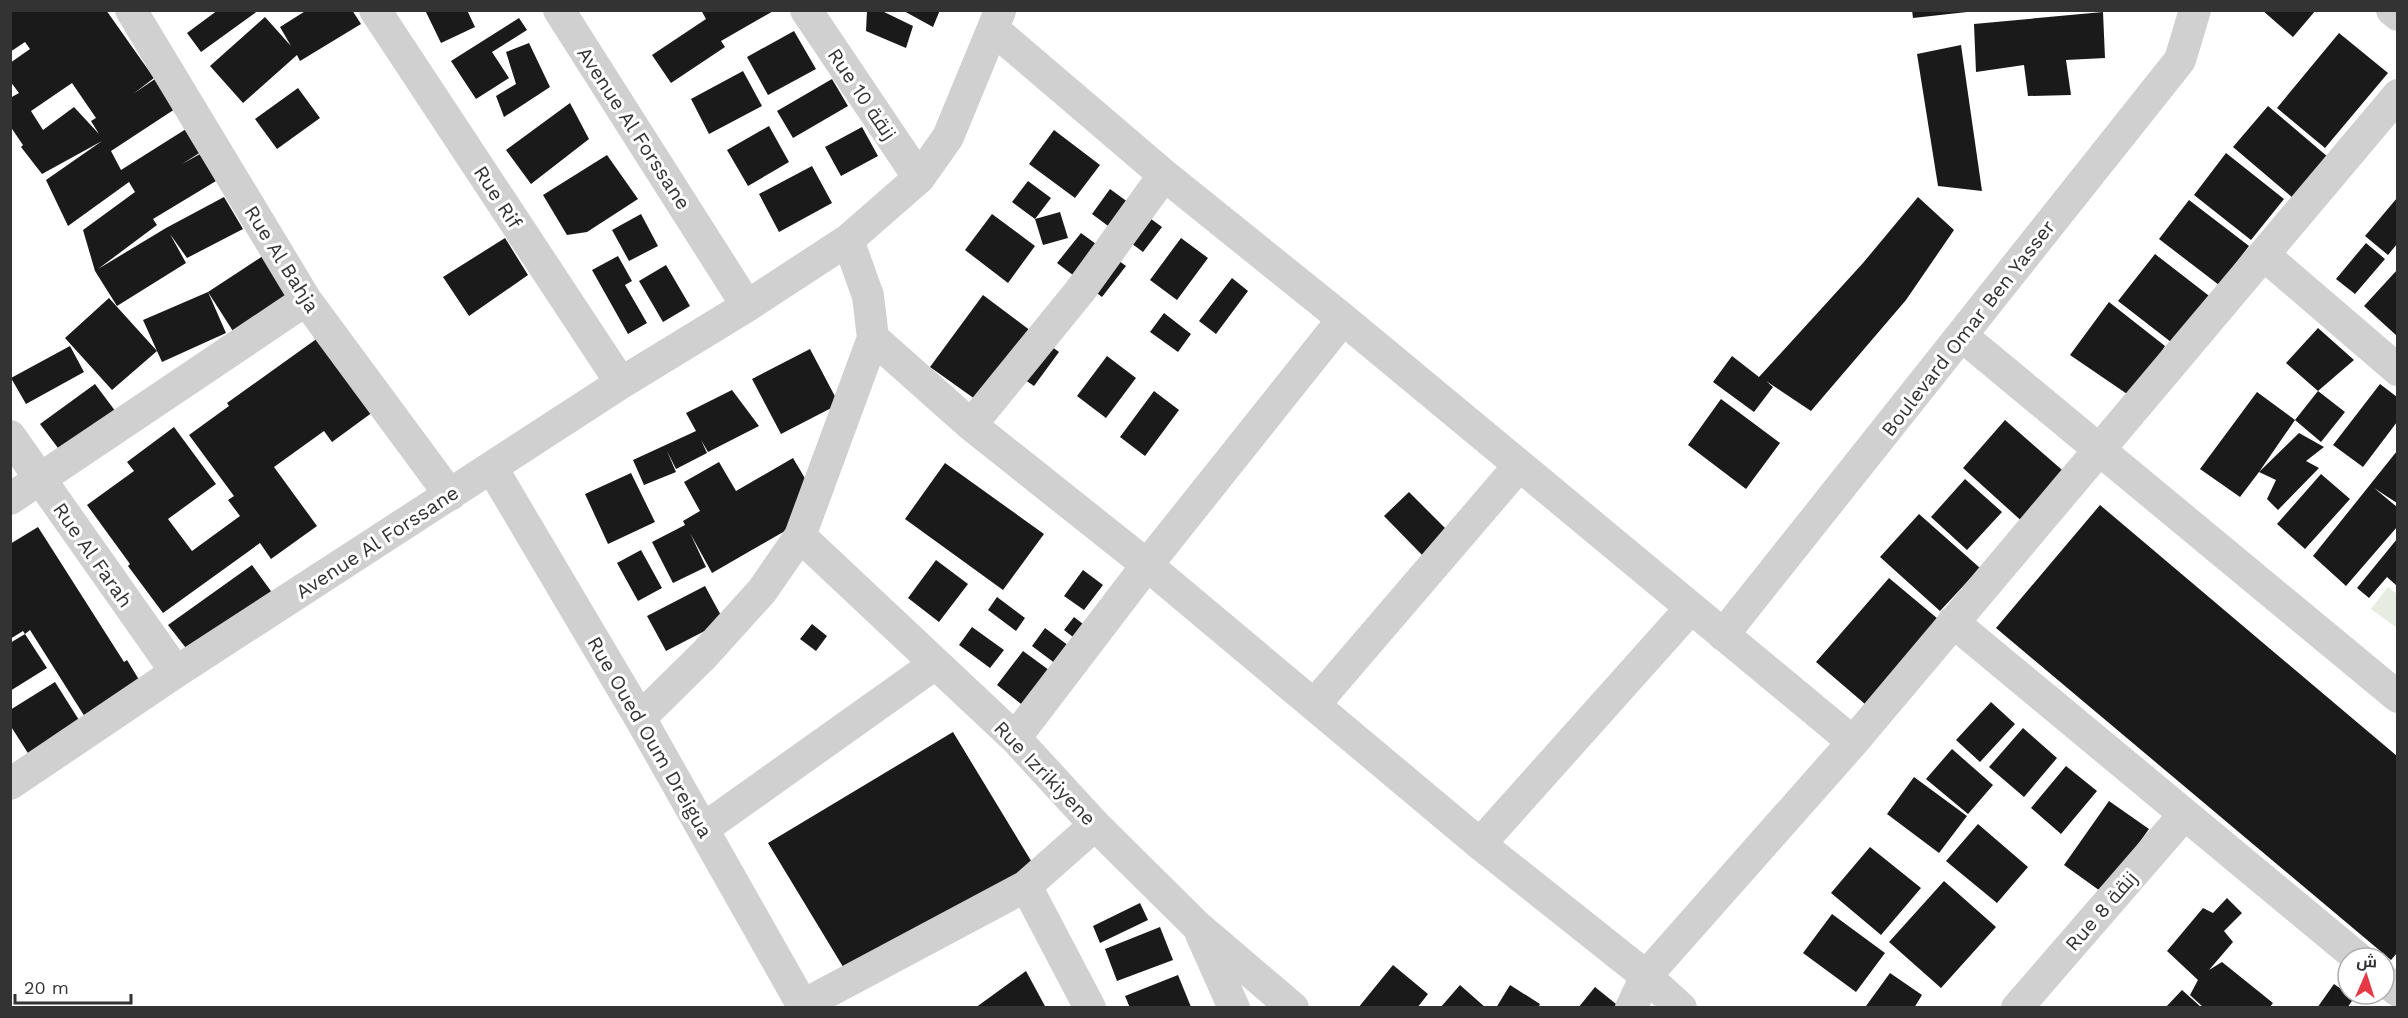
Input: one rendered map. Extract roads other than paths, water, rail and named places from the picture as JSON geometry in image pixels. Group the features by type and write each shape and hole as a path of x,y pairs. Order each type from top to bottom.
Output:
{"street":[{"name":"Rue Al Bahja","path":"131,10 306,300 450,495"},
{"name":"Rue Rif","path":"375,10 621,382"},
{"name":"Avenue Al Forssane","path":"559,10 747,306"},
{"name":"Rue 10 زنقة","path":"806,10 919,178"},
{"name":"Boulevard Omar Ben Yasser","path":"1723,635 2180,60 2195,10"},
{"path":"2392,10 2397,15"},
{"path":"997,20 1164,175 1343,319 1518,467 1853,742"},
{"name":"Avenue Al Forssane","path":"10,784 176,672 621,382 747,306 848,240 919,178 948,137 997,20"},
{"path":"1631,1008 1646,976 1853,742 2397,95"},
{"path":"971,425 1080,291 1164,175"},
{"path":"640,718 704,655 762,591 800,536 873,338 868,296 848,240"},
{"path":"2264,255 2397,370"},
{"path":"10,499 306,300"},
{"path":"1015,738 1147,565 1343,319"},
{"path":"1962,336 2397,697"},
{"path":"873,338 971,425 1147,565 1480,844 1646,976 1681,1008"},
{"name":"Rue Al Farah","path":"10,436 176,672"},
{"path":"1314,705 1518,467"},
{"name":"Rue Oued Oum Dreigua","path":"492,468 640,718 803,1006"},
{"name":"Rue Izrikiyene","path":"800,536 1015,738 1095,825 1198,927 1293,1008"},
{"path":"1480,844 1690,609"},
{"path":"1953,622 2343,946"},
{"path":"703,829 935,664"},
{"name":"Rue 8 زنقة","path":"2018,1008 2184,815"},
{"path":"803,1006 1026,886 1095,825"},
{"path":"1026,886 1090,1008"},
{"path":"1198,927 1234,1008"}]}
